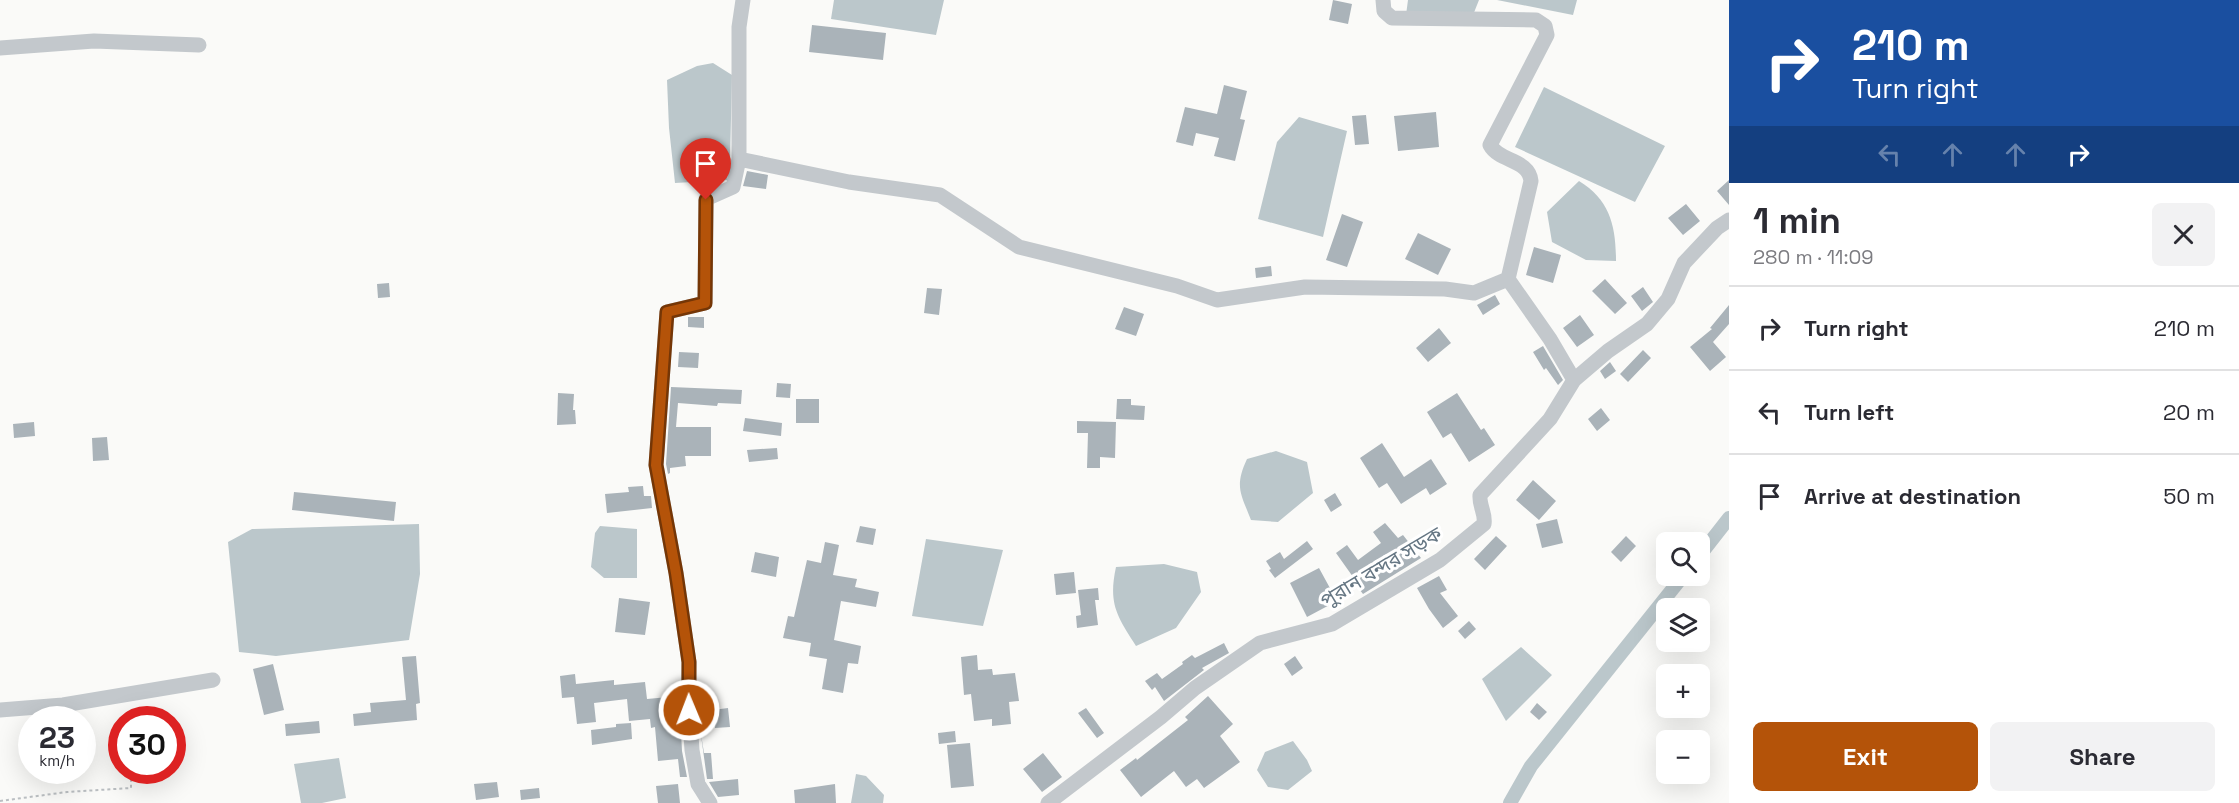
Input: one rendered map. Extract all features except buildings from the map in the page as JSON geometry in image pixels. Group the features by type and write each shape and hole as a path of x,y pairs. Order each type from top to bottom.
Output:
{"street":[{"path":"710,803 698,784 692,750 688,691 689,662 676,573 656,465 667,312 705,303 706,200 733,187 739,159 739,27 743,0"},
{"path":"1383,0 1384,11 1392,18 1536,20 1545,26 1547,35 1490,145 1494,151 1526,168 1530,174 1531,182 1508,279 1550,339 1574,380 1608,351 1647,324 1668,299 1684,263 1717,228 1729,220"},
{"path":"0,48 94,41 199,45"},
{"path":"739,159 849,182 940,195 1019,247 1177,286 1216,300 1305,287 1445,290 1474,293 1508,279"},
{"name":"পুরান বন্দর সড়ক","path":"1048,803 1161,717 1195,688 1260,643 1332,624 1440,561 1484,524 1480,495 1550,419 1574,380"},
{"path":"0,710 63,705 213,680"}],"path":[{"path":"0,801 67,792 131,788 131,784"}],"shaded area":[{"path":"834,0 944,0 936,35 831,19"},
{"path":"1408,0 1479,0 1473,15 1406,15"},
{"path":"1497,0 1577,0 1573,15"},
{"path":"713,63 732,75 730,161 727,180 675,183 667,80 697,66"},
{"path":"1544,87 1665,146 1635,202 1515,147"},
{"path":"1299,117 1347,131 1323,237 1258,219 1277,142"},
{"path":"1579,181 1598,197 1609,215 1615,236 1616,261 1586,260 1552,242 1547,212"},
{"path":"1276,451 1307,462 1313,493 1278,522 1251,520 1240,490 1243,469 1247,459"},
{"path":"419,524 420,574 409,640 276,656 239,652 228,542 252,529"},
{"path":"600,526 637,529 637,578 604,578 591,567 595,533"},
{"path":"926,539 1003,550 983,626 912,616"},
{"path":"1164,564 1197,572 1201,592 1176,628 1136,646 1116,609 1113,591 1116,567"},
{"path":"1521,647 1552,675 1506,721 1482,679"},
{"path":"1293,741 1312,771 1288,790 1268,787 1257,770 1265,752"},
{"path":"339,758 346,798 322,803 301,803 294,764"},
{"path":"856,774 866,776 884,795 883,803 851,803"}],"waterway":[{"path":"1710,542 1729,518"},
{"path":"1510,803 1531,766 1675,586"}],"route":[{"path":"689,710 689,662 676,573 656,465 667,312 705,303 706,200"}]}
